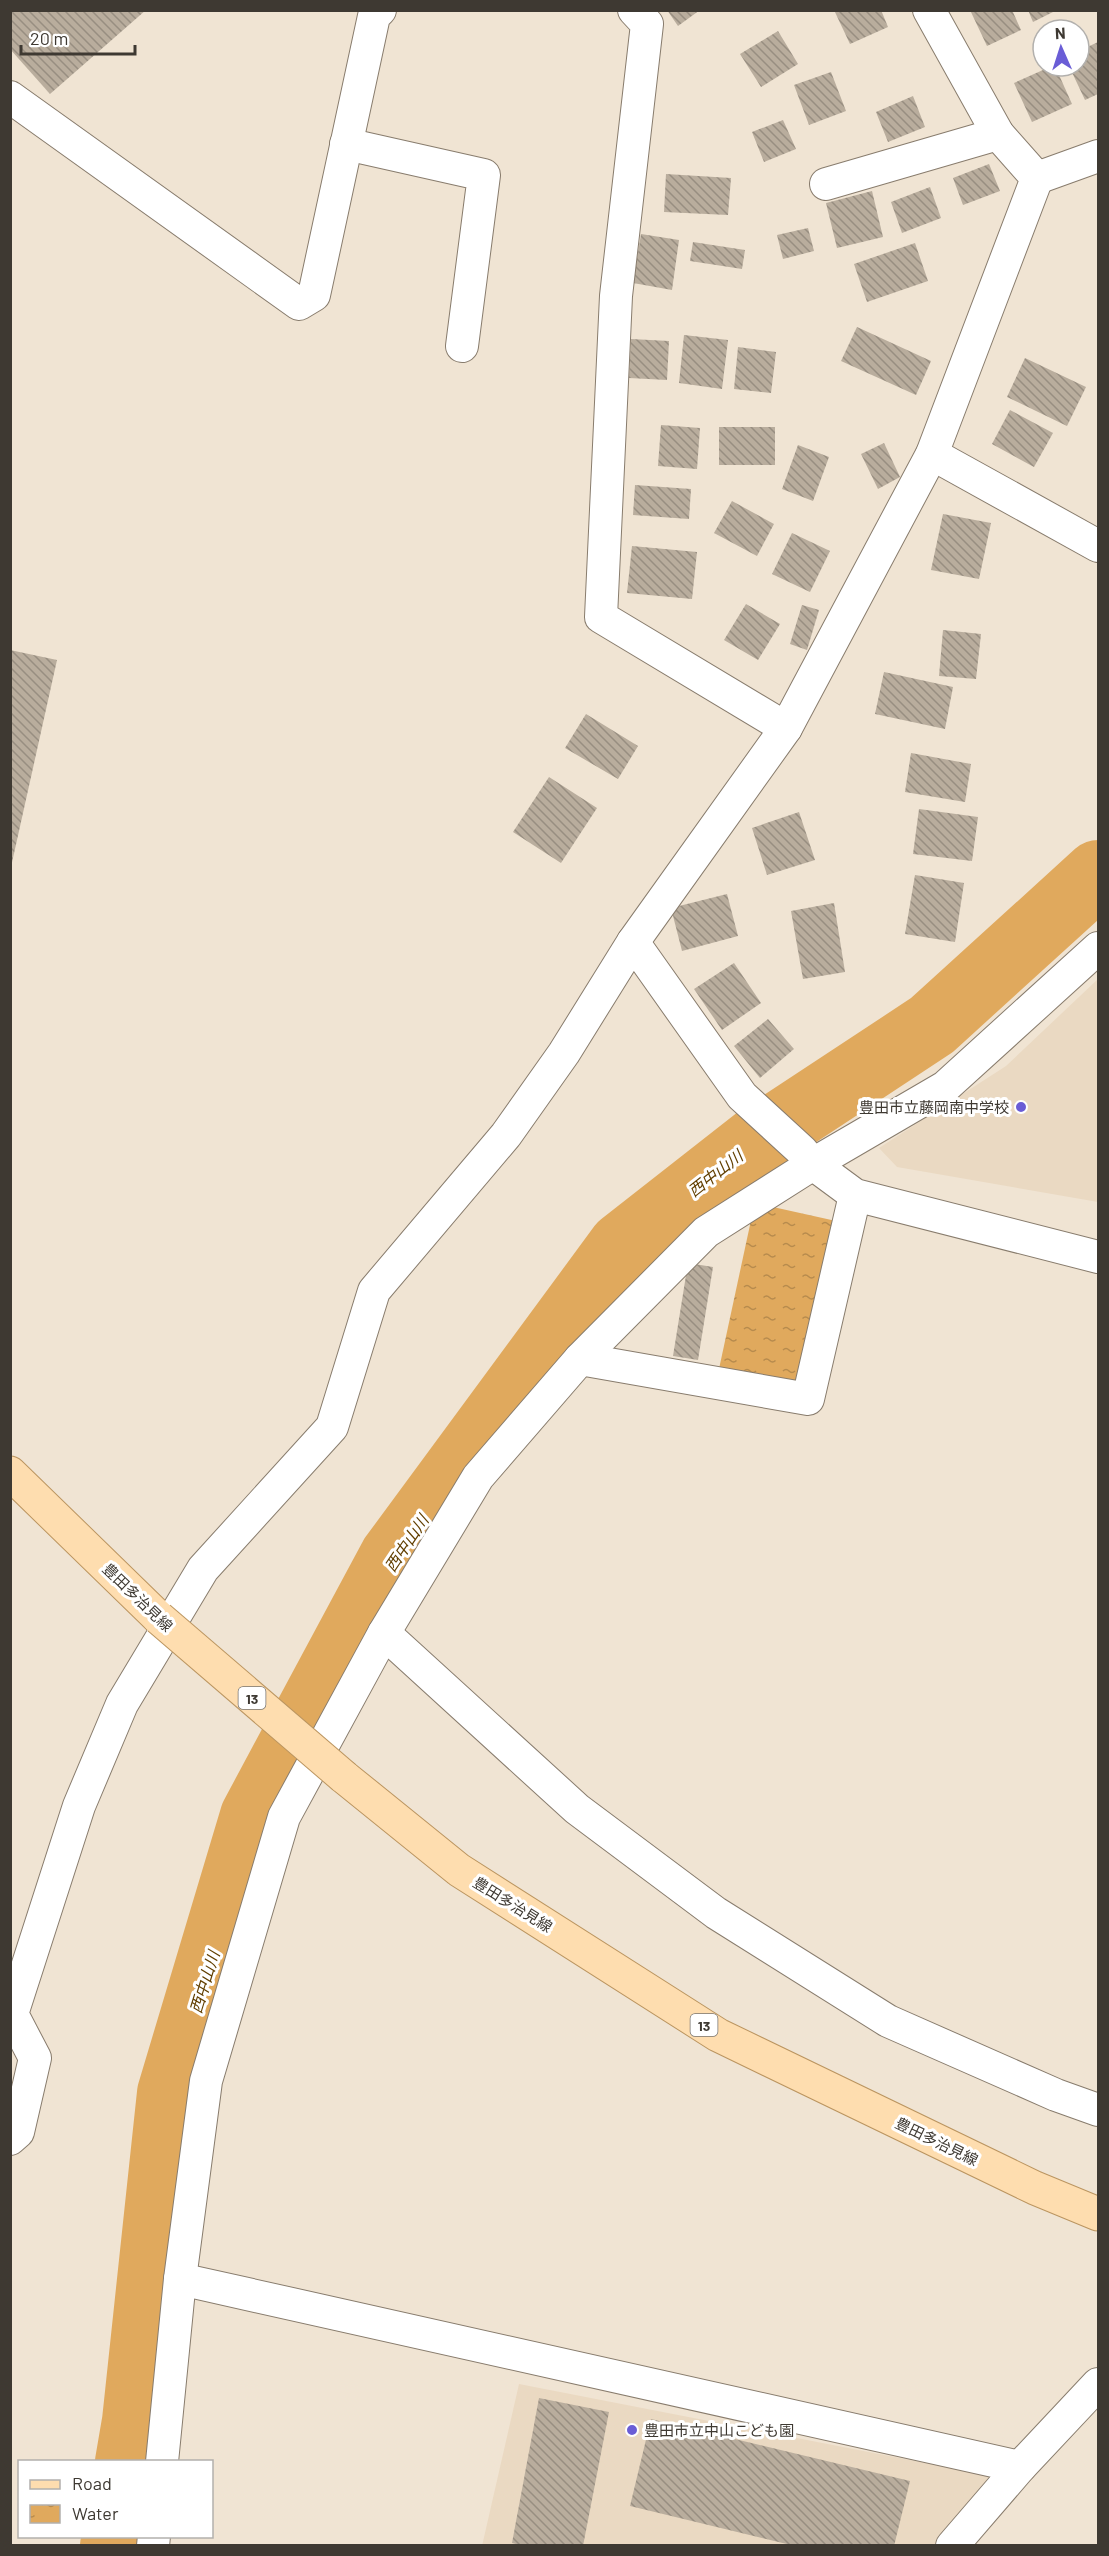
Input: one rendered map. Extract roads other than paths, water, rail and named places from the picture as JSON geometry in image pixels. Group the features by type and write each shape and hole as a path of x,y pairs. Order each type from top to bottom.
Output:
{"main road":[{"name":"豊田多治見線","path":"10,1473 159,1618 344,1777 459,1870 718,2034 1035,2188 1098,2214"}],"street":[{"path":"10,97 299,303 314,295 374,16 380,10"},
{"path":"634,10 647,24 616,296 601,617 786,728"},
{"path":"929,10 998,134 1037,178"},
{"path":"826,184 998,134"},
{"path":"346,144 484,175 462,346"},
{"path":"10,2139 18,2132 36,2058 12,2014 79,1806 122,1704 203,1569 332,1427 374,1291 506,1135 564,1053 633,942 786,728 932,454 1037,178 1098,156"},
{"path":"932,454 1098,546"},
{"path":"633,942 742,1096 807,1157 855,1195 1098,1257"},
{"path":"162,2460 180,2279 206,2081 284,1817 384,1633 478,1477 580,1359 706,1232 807,1157 945,1087 1098,948"},
{"path":"580,1359 808,1399 855,1195"},
{"path":"384,1633 578,1809 716,1913 888,2021 1056,2095 1098,2110"},
{"path":"180,2279 1020,2467"},
{"path":"952,2546 1020,2467 1098,2384"}],"water":[{"path":"764,1205 836,1221 803,1384 719,1369 753,1211"}],"waterway":[{"name":"西中山川","path":"129,2460 136,2421 171,2093 254,1816 393,1557 622,1246 756,1141 932,1025 1098,874"},
{"name":"西中山川","path":"114,2546 116,2538"}],"place":[{"name":"豊田市立藤岡南中学校","path":"1021,1107"},
{"name":"豊田市立中山こども園","path":"632,2430"}]}
